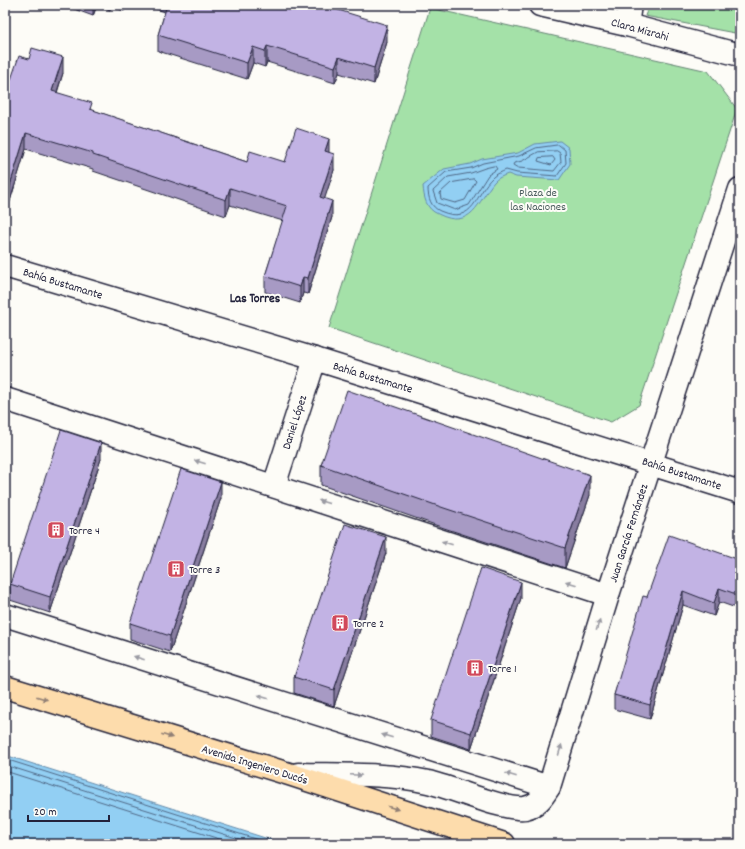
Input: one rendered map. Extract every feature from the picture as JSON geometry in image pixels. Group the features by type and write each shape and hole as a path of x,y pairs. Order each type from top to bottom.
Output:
{"highway":[{"name":"Avenida Ingeniero Ducós","path":"5,687 289,774 504,844"}],"street":[{"name":"Clara Mizrahi","path":"540,5 628,15 731,53"},
{"path":"731,53 740,68"},
{"name":"Juan García Fernández","path":"289,774 385,776 427,782 460,790 494,803 523,808 538,803 548,787 608,595 740,188"},
{"name":"Bahía Bustamante","path":"5,266 315,359 740,492"},
{"name":"Daniel López","path":"274,486 315,359"},
{"path":"5,399 608,595"},
{"path":"5,615 548,787"}],"green space":[{"path":"649,5 730,5 740,7 740,34 645,16"},
{"name":"Plaza de las Naciones","path":"430,8 708,71 737,109 639,405 611,422 329,328"}],"water":[{"path":"560,141 569,148 570,164 559,180 516,177 508,174 500,177 488,190 473,212 459,219 438,214 434,212 426,203 423,186 444,169 470,164 482,159 518,153 535,144"},
{"path":"5,755 284,844 5,844"}],"building":[{"path":"167,5 322,5 387,25 374,68 339,57 335,67 267,46 265,51 253,47 247,63 158,35"},
{"path":"32,48 63,57 52,91 92,103 90,109 247,162 250,151 285,162 296,128 329,139 325,151 334,154 320,197 332,201 308,278 303,277 300,287 265,276 287,206 230,188 226,200 93,155 93,153 26,133 5,198 5,97 19,56 29,59"},
{"path":"347,390 590,475 565,548 321,465"},
{"name":"Torre 4","path":"61,430 101,443 50,597 10,584"},
{"name":"Torre 3","path":"181,469 221,482 170,636 130,623"},
{"name":"Torre 2","path":"345,524 386,537 334,690 294,677"},
{"path":"669,535 740,560 740,581 736,594 719,588 714,603 683,591 650,705 614,695 643,596 647,597"},
{"name":"Torre 1","path":"481,568 521,582 471,733 431,720"}],"place":[{"name":"Torre 4","path":"56,530"},
{"name":"Torre 3","path":"176,569"},
{"name":"Torre 2","path":"340,623"},
{"name":"Torre 1","path":"475,668"}],"district":[{"name":"Las Torres","path":"255,297"}]}
